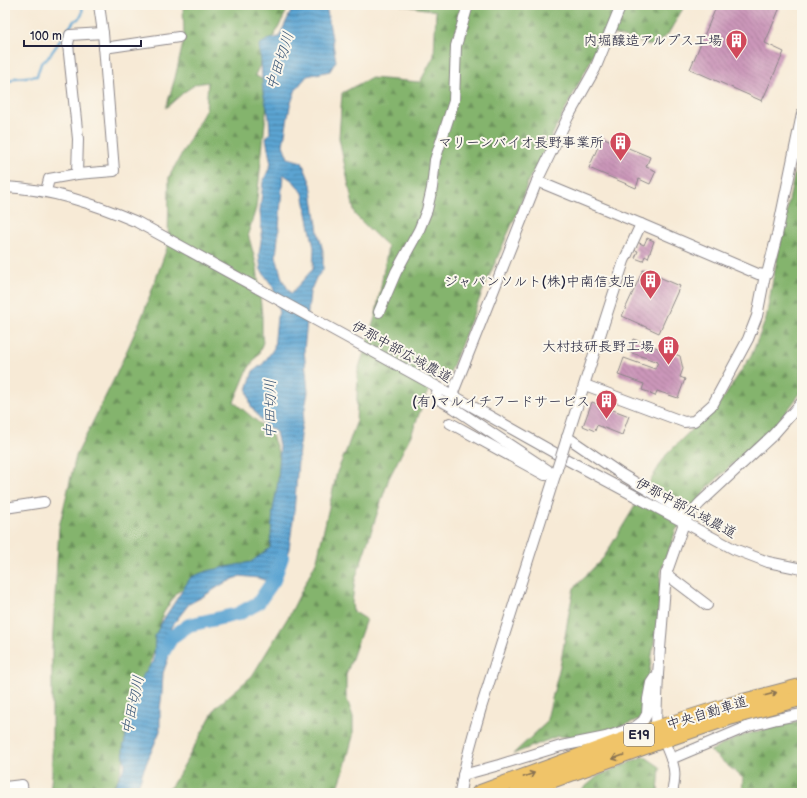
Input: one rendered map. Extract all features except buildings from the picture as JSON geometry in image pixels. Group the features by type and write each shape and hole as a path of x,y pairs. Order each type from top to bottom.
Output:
{"highway":[{"name":"中央自動車道","path":"479,793 651,730 730,705 802,686"},
{"name":"中央自動車道","path":"517,793 731,717 802,698"}],"street":[{"path":"46,191 49,179 77,174 114,171 103,33 99,5"},
{"path":"379,312 396,272 419,230 427,210 432,188 435,160 454,102 456,46 468,5"},
{"path":"452,395 537,181 568,117 595,69 621,5"},
{"path":"77,174 78,138 68,44 70,36 103,33"},
{"path":"104,48 178,37"},
{"path":"585,385 684,422 694,421 713,404 748,339 757,316 765,275 767,274 777,235 800,135 802,114"},
{"path":"537,181 758,274 765,275"},
{"name":"伊那中部広域農道","path":"5,187 46,191 102,208 137,222 562,457 687,519 734,550 779,565 802,569"},
{"path":"460,793 470,743 555,474 624,261 641,224"},
{"path":"439,388 436,395 438,399 555,474"},
{"path":"656,722 658,674 666,574 687,519 700,503 773,435 802,402"},
{"path":"450,423 555,474"},
{"path":"567,439 622,474 687,519"},
{"path":"5,508 44,502"},
{"path":"666,574 707,605"},
{"path":"462,778 561,746 606,736 635,727 643,721 647,714 651,683 658,674"},
{"path":"671,759 749,726 802,714"},
{"path":"666,746 675,773 672,793"},
{"path":"5,787 22,785 23,793"}],"green space":[{"path":"183,5 289,5 255,75 269,84 256,208 248,234 257,267 263,342 259,353 248,369 234,402 271,433 285,470 274,552 252,571 199,580 176,593 163,614 114,793 50,793 52,774 52,649 59,527 76,456 116,375 144,312 168,245 169,177 206,109 208,82 196,84 184,92 166,108 184,39"},
{"path":"401,5 685,5 668,34 653,46 603,31 590,62 528,181 520,206 483,290 449,375 438,377 426,395 412,433 389,478 355,580 352,603 353,611 366,619 346,675 346,696 353,717 353,736 336,793 166,793 178,776 216,707 252,676 290,614 317,560 337,472 356,423 358,371 376,314 388,247 355,215 339,138 342,93 370,78 420,82 434,56 436,11"},
{"path":"802,137 802,391 778,423 708,487 676,530 661,571 658,619 648,679 645,717 586,739 558,736 513,754 546,723 561,662 574,588 604,557 666,455 725,396 752,354 766,319"},
{"path":"802,720 802,793 742,793 743,778 710,751 741,736"},
{"path":"644,756 660,767 658,793 578,793 598,776"}],"water":[{"path":"294,5 326,5 336,61 330,71 307,76 296,89 290,106 283,145 288,158 302,162 311,184 318,232 323,251 323,270 316,278 310,292 304,350 308,392 300,435 294,513 289,549 283,568 267,581 258,578 240,576 221,585 189,604 171,627 168,659 163,673 160,731 143,771 136,793 111,793 125,766 123,749 130,716 143,675 154,661 155,635 165,617 191,577 207,571 251,562 270,548 273,510 278,482 280,450 276,432 264,424 251,406 247,390 253,371 263,364 274,348 277,317 279,313 273,287 261,270 259,254 262,235 260,211 263,182 271,164 266,138 270,133 269,117 263,92 259,45 267,40 279,37","holes":["283,174 293,181 303,193 314,248 313,269 291,294 282,279 276,256"]}],"waterway":[{"path":"5,82 9,82 15,78 37,76 41,63 47,59 74,21 81,17 82,5"},
{"name":"中田切川","path":"161,657 172,637 189,625 238,614 258,603 274,580 282,557"}],"place":[{"name":"内堀醸造アルプス工場","path":"737,60"},
{"name":"マリーンバイオ長野事業所","path":"620,162"},
{"name":"ジャパンソルト(株)中南信支店","path":"651,300"},
{"name":"大村技研長野工場","path":"669,366"},
{"name":"(有)マルイチフードサービス","path":"606,420"}]}
